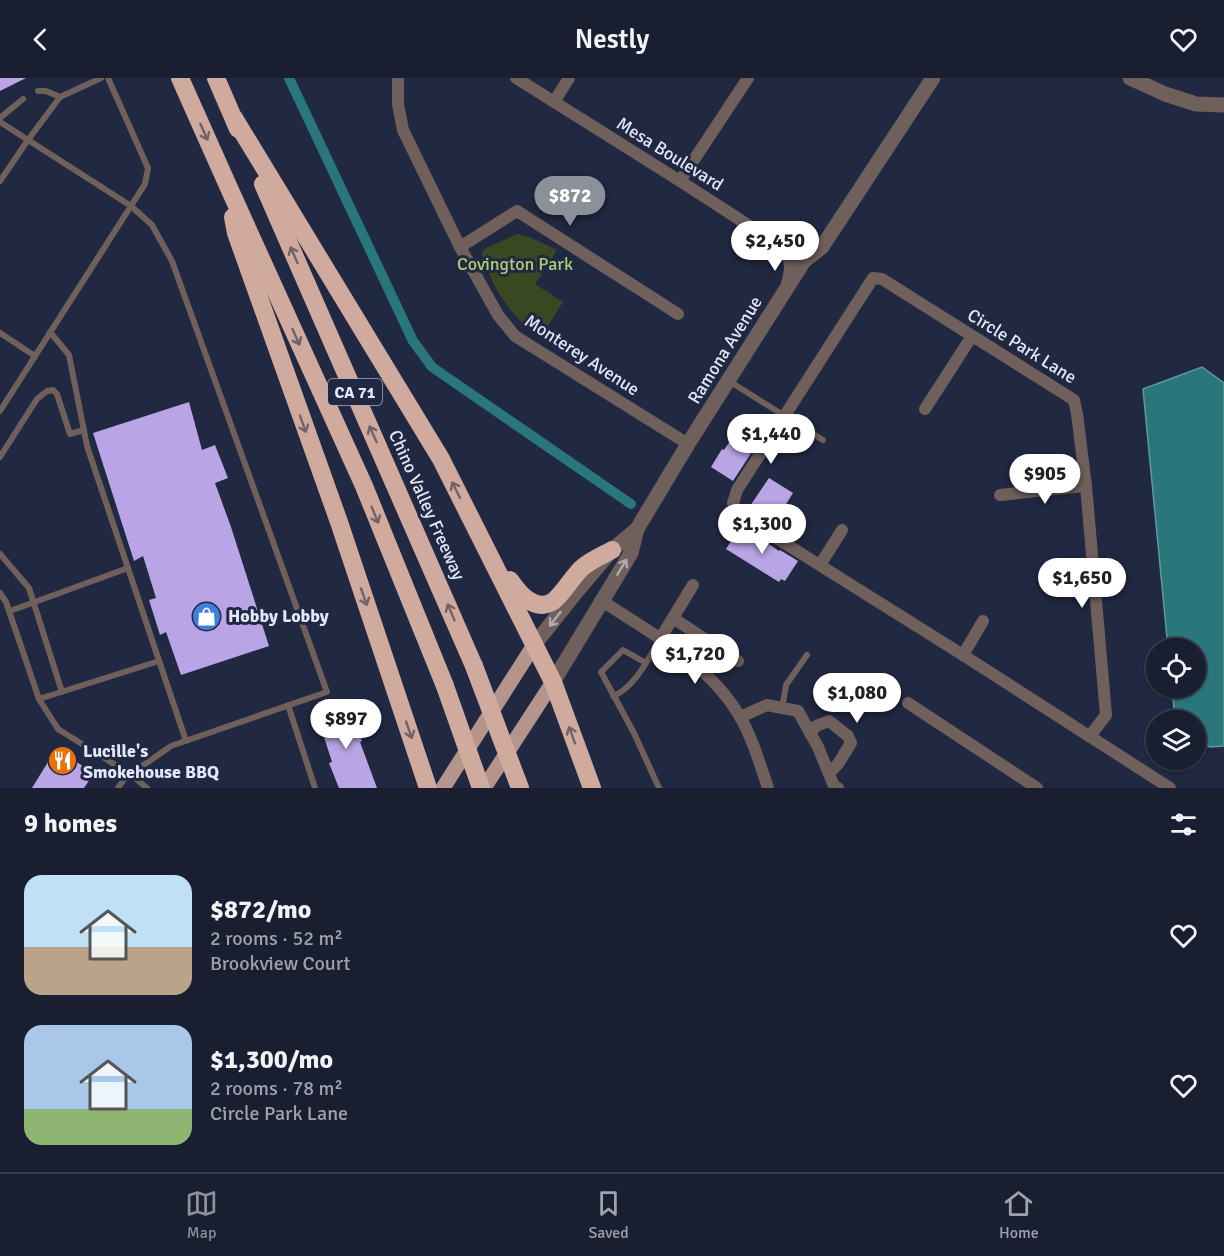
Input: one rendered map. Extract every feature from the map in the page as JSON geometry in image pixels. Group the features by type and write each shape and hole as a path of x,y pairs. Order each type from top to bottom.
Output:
{"highway":[{"name":"CA 71","path":"180,78 364,486 445,686 483,788"},
{"name":"Chino Valley Freeway","path":"216,78 474,666 520,788"},
{"path":"234,118 441,459 553,682 592,788"},
{"path":"229,188 236,233 339,522 428,788"},
{"path":"483,542 520,595 540,605 553,602 584,566 612,550"}],"main road":[{"name":"Ramona Avenue","path":"443,788 534,645"},
{"name":"Ramona Avenue","path":"483,788 553,682"}],"street":[{"name":"Monterey Avenue","path":"398,78 398,104 403,130 460,247 498,315 515,336 688,444"},
{"name":"Mesa Boulevard","path":"516,78 804,261"},
{"path":"554,102 569,78"},
{"path":"680,181 748,78"},
{"name":"Ramona Avenue","path":"553,682 631,553 637,529 688,444 804,261 822,248 933,78"},
{"path":"1130,78 1165,94 1197,104 1224,105"},
{"path":"460,247 517,211 678,314"},
{"path":"784,293 792,271 792,263 787,250"},
{"name":"Circle Park Lane","path":"784,415 873,278 882,279 1074,400 1086,486 1106,715 1090,736"},
{"path":"925,409 972,336"},
{"path":"784,415 737,490 733,503 738,514 1170,788"},
{"path":"1000,495 1086,486"},
{"name":"Ramona Avenue","path":"534,645 612,550 637,529"},
{"path":"820,565 842,530"},
{"path":"660,639 693,585"},
{"path":"602,601 696,664 727,697 740,717 759,759 768,788"},
{"path":"672,618 738,661"},
{"path":"963,655 983,621"},
{"path":"908,703 1037,788"},
{"path":"740,717 767,705 798,711 818,747 834,786 838,788"},
{"path":"810,733 816,726 829,721 848,736 851,743 838,764 829,773"}],"lane":[{"path":"0,181 60,98 101,78"},
{"path":"0,411 145,184 148,168 108,78"},
{"path":"38,91 46,91 60,98"},
{"path":"23,99 0,120 131,206 152,225 172,261 327,692 171,746 130,774 118,788"},
{"path":"50,332 69,355 87,446 186,741"},
{"path":"0,333 35,356"},
{"path":"729,381 824,440"},
{"path":"0,458 3,447 41,395 51,390 57,394 70,434 84,430"},
{"path":"0,554 29,588 63,692"},
{"path":"9,611 128,568"},
{"path":"0,592 6,602 39,699 57,729 130,774 147,788"},
{"path":"613,696 620,693 639,674 660,639"},
{"path":"646,663 623,650 601,672 634,733 659,788"},
{"path":"782,708 786,686 807,655"},
{"path":"39,699 159,661"},
{"path":"288,705 315,788"}],"green space":[{"name":"Covington Park","path":"517,234 530,237 557,250 535,284 563,302 541,337 525,325 506,304 482,256 486,248"}],"shaded area":[{"path":"1202,367 1224,383 1224,746 1210,747 1206,745 1206,710 1175,710 1174,708 1173,698 1206,698 1206,638 1167,638 1143,389"}],"building":[{"path":"0,78 26,78 0,91"},
{"path":"189,402 202,450 215,445 228,478 215,483 269,646 181,675 166,632 160,635 149,600 156,598 143,556 134,561 93,433"},
{"path":"740,433 757,444 733,481 711,467 722,449 724,450 734,435 738,437"},
{"path":"769,478 793,493 775,522 750,506"},
{"path":"745,528 798,561 785,581 781,579 779,582 726,549 737,532 741,534"},
{"path":"352,708 362,741 360,742 377,788 339,788 329,763 332,762 317,715 325,712 326,716"},
{"name":"Lucille's Smokehouse BBQ","path":"56,749 94,773 84,788 32,788"}],"waterway":[{"path":"289,78 413,341 432,367 631,504"}],"place":[{"name":"Hobby Lobby","path":"207,616"},
{"name":"Lucille's Smokehouse BBQ","path":"62,761"}]}
